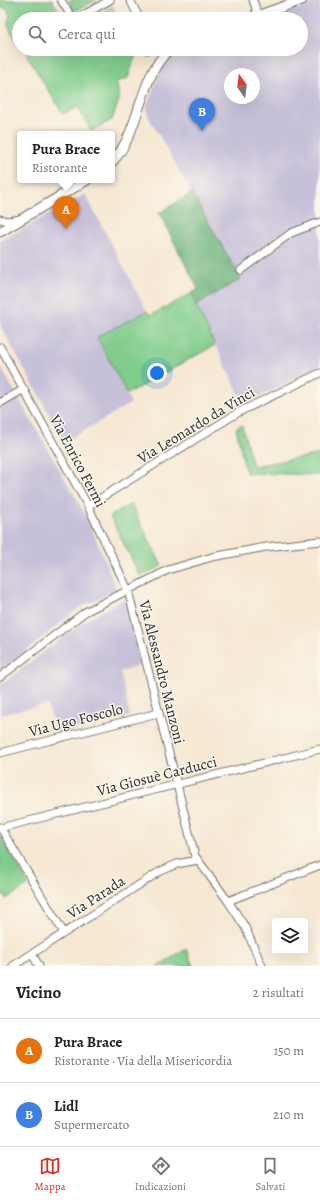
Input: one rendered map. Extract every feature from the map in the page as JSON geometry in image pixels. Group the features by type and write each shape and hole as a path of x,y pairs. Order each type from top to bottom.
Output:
{"street":[{"path":"61,0 68,12"},
{"path":"89,12 110,0"},
{"path":"130,0 136,12"},
{"path":"253,0 257,12"},
{"path":"267,12 302,0"},
{"path":"115,159 130,136 150,76 164,56"},
{"path":"0,232 82,183"},
{"path":"0,219 23,219"},
{"path":"241,270 291,233 320,222"},
{"name":"Via Enrico Fermi","path":"0,347 88,506 128,590"},
{"name":"Via Leonardo da Vinci","path":"88,506 239,412 320,373"},
{"path":"0,403 24,389"},
{"path":"0,677 85,612 168,570 212,557 266,547 320,541"},
{"name":"Via Alessandro Manzoni","path":"128,590 195,856 228,901 244,927 262,966"},
{"name":"Via Ugo Foscolo","path":"0,753 158,713"},
{"name":"Via Giosuè Carducci","path":"0,828 320,749"},
{"path":"0,828 64,933"},
{"name":"Via Parada","path":"12,966 159,872 177,864 198,860"},
{"path":"228,901 320,865"},
{"path":"32,954 39,966"}],"shaded area":[{"path":"320,1 320,366 315,370 244,404 196,305 241,279 148,116 147,105 161,69 173,56 308,56 308,12 288,12"},
{"path":"85,194 147,311 97,338 131,403 65,442 0,325 0,241"},
{"path":"0,366 87,517 117,590 79,608 0,672"},
{"path":"125,598 143,664 120,672 130,716 57,734 47,704 0,715 0,686 80,624"}],"green space":[{"path":"0,0 52,0 60,12 12,12 12,33 7,23 9,13 5,8 0,8"},
{"path":"69,0 97,0 75,11"},
{"path":"112,6 115,12 102,12"},
{"path":"27,56 135,56 128,78 116,82 120,97 112,120 91,131 78,107 63,114"},
{"path":"192,193 241,279 196,305 192,293 198,289 159,213"},
{"path":"192,293 215,345 127,394 97,337 147,311 151,315"},
{"path":"242,425 253,466 320,454 320,475 246,473 236,428"},
{"path":"131,504 162,566 140,576 110,516"},
{"path":"0,836 29,885 6,899 0,888"},
{"path":"186,949 193,966 157,966"}],"place":[{"name":"Lidl","path":"202,131"},
{"name":"Pura Brace","path":"66,229"}]}
